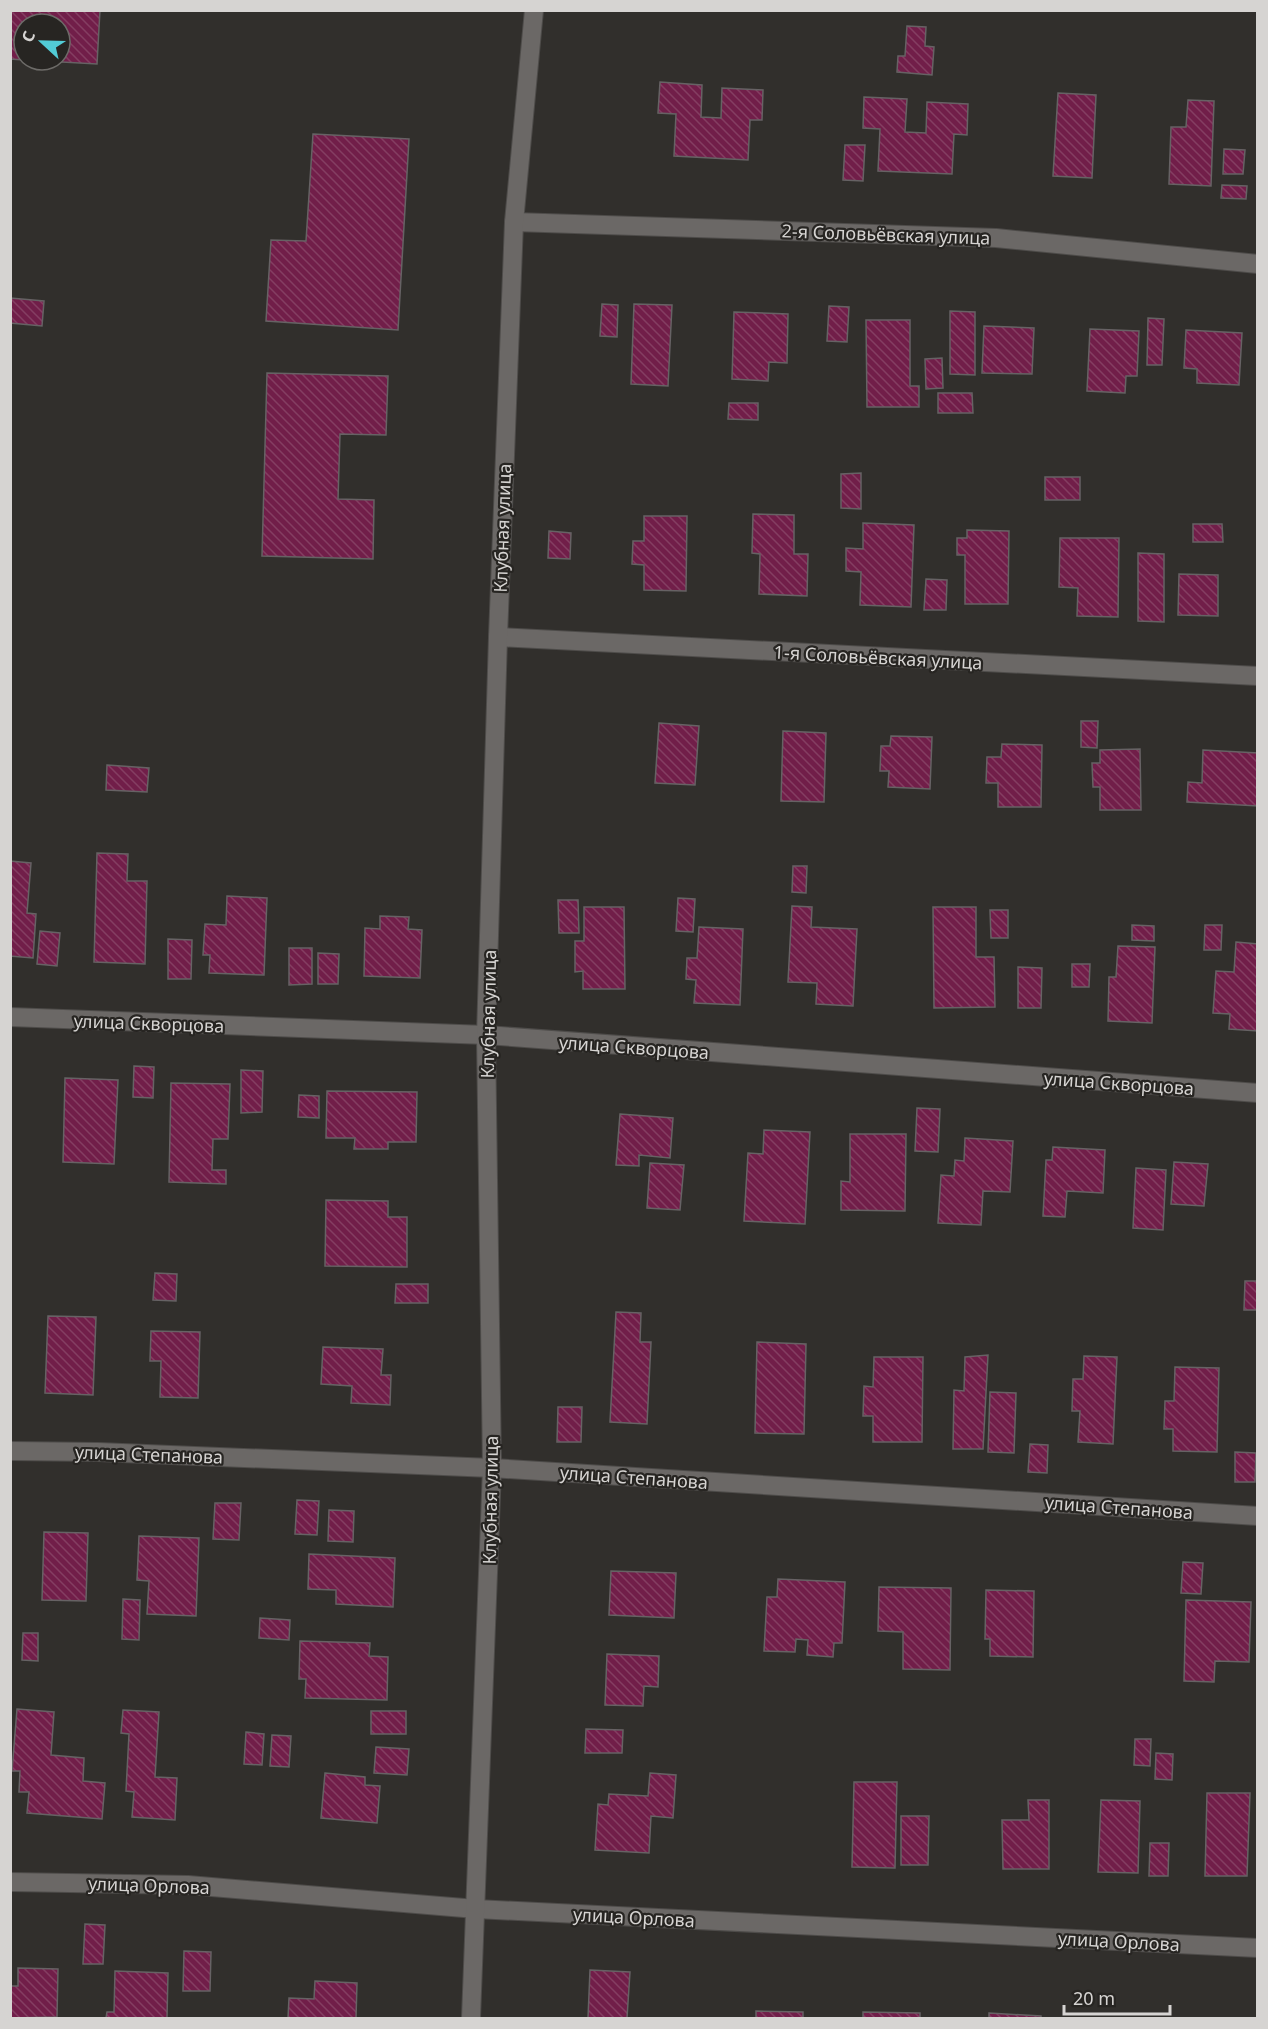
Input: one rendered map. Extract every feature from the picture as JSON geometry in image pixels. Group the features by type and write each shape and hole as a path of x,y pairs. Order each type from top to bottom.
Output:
{"street":[{"name":"Клубная улица","path":"471,2019 492,1468 486,1035 498,637 514,222 534,10"},
{"name":"2-я Соловьёвская улица","path":"514,222 996,238 1257,264"},
{"name":"1-я Соловьёвская улица","path":"498,637 1257,676"},
{"name":"улица Скворцова","path":"10,1017 486,1035 1257,1093"},
{"name":"улица Степанова","path":"10,1451 98,1452 492,1468 1257,1516"},
{"name":"улица Орлова","path":"10,1882 188,1885 476,1909 1257,1948"}],"building":[{"path":"10,10 100,10 97,64 72,63 72,12 12,12 12,59 10,59"},
{"path":"907,26 926,27 925,46 934,47 932,75 897,72 898,56 905,56"},
{"path":"660,82 702,85 701,117 721,118 722,88 763,90 762,120 750,120 748,160 674,156 676,114 658,113"},
{"path":"1058,93 1096,95 1092,178 1053,176"},
{"path":"864,97 907,99 905,132 926,133 927,102 968,104 967,135 954,134 952,174 878,171 880,129 863,128"},
{"path":"1188,100 1214,101 1211,186 1169,184 1171,127 1186,127"},
{"path":"313,134 409,139 398,330 266,321 271,240 306,241"},
{"path":"845,145 865,145 863,181 843,180"},
{"path":"1224,149 1245,150 1243,174 1223,174"},
{"path":"1222,185 1247,186 1246,199 1221,198"},
{"path":"10,298 44,301 42,326 10,323"},
{"path":"602,304 618,305 617,337 600,336"},
{"path":"634,304 672,305 668,386 631,384"},
{"path":"829,306 849,307 847,342 827,341"},
{"path":"950,311 975,312 975,375 950,374"},
{"path":"734,312 788,314 787,363 769,362 768,381 732,379"},
{"path":"1148,318 1164,319 1162,365 1147,365"},
{"path":"866,320 910,320 910,386 919,386 919,407 867,407"},
{"path":"984,326 1034,328 1032,374 982,373"},
{"path":"1090,329 1139,331 1137,376 1126,376 1125,393 1087,391"},
{"path":"1186,330 1242,333 1239,385 1197,383 1197,369 1184,368"},
{"path":"942,358 943,388 926,389 925,359"},
{"path":"267,373 388,376 386,435 340,434 338,499 374,500 373,559 262,556"},
{"path":"938,393 972,393 973,413 938,413"},
{"path":"729,403 758,403 758,420 728,419"},
{"path":"861,473 861,509 841,508 841,474"},
{"path":"1045,477 1080,477 1080,500 1045,500"},
{"path":"753,514 794,515 794,554 808,554 807,596 759,594 760,554 752,553"},
{"path":"644,516 687,516 686,591 644,590 644,565 632,564 633,541 644,541"},
{"path":"863,523 914,525 911,607 860,605 861,572 846,571 846,548 863,549"},
{"path":"1193,524 1222,524 1223,542 1193,542"},
{"path":"967,530 1009,531 1008,604 965,604 965,555 957,555 957,538 967,538"},
{"path":"549,531 571,533 570,559 548,558"},
{"path":"1060,538 1119,538 1118,617 1077,616 1078,588 1059,587"},
{"path":"1138,553 1164,554 1164,622 1138,621"},
{"path":"1179,574 1218,575 1218,616 1178,615"},
{"path":"926,579 947,580 946,610 924,610"},
{"path":"1081,721 1098,721 1097,748 1081,747"},
{"path":"659,723 699,726 695,785 655,783"},
{"path":"783,731 826,733 824,802 781,801"},
{"path":"891,736 932,737 930,789 888,787 889,771 880,771 881,746 890,746"},
{"path":"1002,744 1042,745 1041,807 998,807 998,783 986,783 987,757 1001,757"},
{"path":"1140,749 1141,810 1100,810 1100,787 1093,787 1092,763 1100,763 1100,750"},
{"path":"1203,750 1258,753 1258,806 1187,802 1188,782 1202,783"},
{"path":"107,765 149,768 147,792 106,790"},
{"path":"97,853 128,854 127,881 147,881 145,964 94,962"},
{"path":"10,861 31,863 27,913 36,914 33,958 10,956"},
{"path":"793,866 807,866 806,893 792,892"},
{"path":"227,896 267,898 264,975 209,973 210,955 203,955 205,924 226,925"},
{"path":"678,898 695,899 693,932 676,931"},
{"path":"558,900 578,900 579,933 559,933"},
{"path":"792,906 812,907 811,927 857,929 853,1006 816,1004 817,983 788,982"},
{"path":"584,907 624,907 625,989 583,989 583,971 575,972 575,941 584,941"},
{"path":"933,907 976,907 976,957 994,957 995,1007 934,1008"},
{"path":"990,910 1008,910 1008,938 991,938"},
{"path":"380,916 409,917 408,929 422,930 420,978 364,976 365,928 380,929"},
{"path":"1132,925 1154,926 1154,941 1132,940"},
{"path":"1205,925 1222,925 1221,950 1204,950"},
{"path":"699,927 743,929 740,1005 694,1003 696,980 686,979 687,958 697,958"},
{"path":"40,931 60,933 57,966 37,964"},
{"path":"168,939 192,940 191,979 168,979"},
{"path":"1236,942 1258,944 1258,1031 1229,1029 1230,1014 1213,1013 1216,971 1234,972"},
{"path":"1118,946 1155,947 1152,1023 1108,1021 1109,977 1116,977"},
{"path":"289,948 312,948 312,984 289,985"},
{"path":"318,953 339,954 338,984 318,984"},
{"path":"1072,964 1090,964 1089,987 1072,987"},
{"path":"1018,967 1042,968 1041,1008 1018,1008"},
{"path":"134,1066 154,1067 153,1098 133,1097"},
{"path":"241,1070 263,1071 262,1112 241,1113"},
{"path":"65,1078 118,1080 114,1164 63,1162"},
{"path":"171,1083 230,1084 228,1139 213,1139 212,1170 226,1170 226,1184 169,1182"},
{"path":"327,1091 417,1092 416,1142 388,1142 388,1149 354,1149 355,1138 326,1138"},
{"path":"299,1095 319,1096 319,1118 298,1117"},
{"path":"917,1108 940,1109 938,1152 915,1151"},
{"path":"620,1114 673,1118 670,1158 639,1155 639,1166 616,1165"},
{"path":"764,1130 810,1132 805,1224 744,1221 748,1153 763,1154"},
{"path":"850,1134 906,1134 905,1211 841,1210 841,1181 850,1182"},
{"path":"965,1138 1013,1141 1010,1192 983,1191 981,1225 938,1223 941,1175 954,1176 955,1160 964,1161"},
{"path":"1053,1147 1105,1150 1103,1193 1067,1191 1065,1217 1043,1216 1046,1160 1052,1160"},
{"path":"1174,1162 1208,1164 1204,1206 1171,1204"},
{"path":"650,1163 684,1165 680,1210 647,1208"},
{"path":"1136,1168 1166,1170 1163,1230 1133,1228"},
{"path":"326,1200 388,1201 388,1217 407,1217 407,1267 325,1266"},
{"path":"155,1273 177,1274 176,1301 153,1300"},
{"path":"1245,1281 1258,1281 1258,1310 1244,1310"},
{"path":"396,1284 428,1284 428,1303 395,1303"},
{"path":"616,1312 641,1313 640,1342 651,1342 647,1424 610,1422"},
{"path":"48,1316 96,1317 93,1395 45,1393"},
{"path":"151,1331 200,1332 198,1398 160,1397 161,1361 150,1361"},
{"path":"757,1342 806,1344 804,1434 755,1433"},
{"path":"323,1347 383,1349 381,1375 391,1375 390,1405 351,1403 352,1386 321,1384"},
{"path":"988,1355 983,1449 953,1449 954,1390 964,1391 965,1357"},
{"path":"1084,1356 1117,1357 1113,1444 1078,1442 1080,1411 1072,1411 1073,1379 1083,1379"},
{"path":"874,1357 923,1357 922,1442 873,1442 873,1416 863,1416 864,1386 873,1387"},
{"path":"1175,1367 1219,1368 1217,1452 1173,1451 1173,1429 1164,1429 1165,1401 1174,1401"},
{"path":"990,1392 1016,1393 1014,1453 988,1452"},
{"path":"558,1407 582,1407 581,1442 557,1442"},
{"path":"1030,1444 1048,1445 1047,1473 1028,1472"},
{"path":"1235,1452 1256,1453 1255,1482 1235,1482"},
{"path":"297,1500 319,1501 317,1535 295,1534"},
{"path":"215,1503 241,1503 239,1540 213,1539"},
{"path":"329,1510 354,1511 353,1542 328,1541"},
{"path":"44,1532 88,1533 86,1601 42,1600"},
{"path":"139,1536 199,1538 196,1616 147,1614 149,1581 137,1580"},
{"path":"309,1554 395,1558 393,1607 336,1604 336,1590 308,1589"},
{"path":"1183,1562 1203,1563 1201,1594 1181,1593"},
{"path":"611,1571 676,1573 674,1618 609,1615"},
{"path":"778,1579 845,1582 842,1643 834,1643 833,1657 807,1655 808,1640 796,1639 795,1652 764,1651 767,1597 777,1597"},
{"path":"879,1587 951,1588 950,1670 903,1669 903,1632 878,1631"},
{"path":"986,1590 1034,1591 1033,1657 990,1656 990,1639 985,1639"},
{"path":"123,1599 140,1600 139,1640 122,1639"},
{"path":"1186,1600 1251,1602 1249,1662 1215,1661 1214,1682 1184,1681"},
{"path":"260,1618 290,1620 289,1640 259,1638"},
{"path":"23,1633 38,1633 38,1661 22,1660"},
{"path":"300,1641 370,1643 369,1656 388,1657 387,1700 305,1698 306,1679 299,1679"},
{"path":"607,1654 659,1656 658,1687 644,1686 643,1706 605,1705"},
{"path":"17,1709 54,1712 51,1755 84,1758 83,1781 105,1783 102,1819 27,1813 29,1792 19,1792 20,1771 12,1771"},
{"path":"123,1710 159,1712 155,1777 177,1778 175,1820 132,1817 134,1792 126,1791 129,1734 121,1733"},
{"path":"371,1711 406,1711 406,1734 371,1734"},
{"path":"586,1729 623,1730 622,1753 585,1753"},
{"path":"246,1732 264,1734 262,1765 244,1764"},
{"path":"272,1735 291,1736 289,1767 270,1766"},
{"path":"1135,1739 1151,1739 1150,1766 1134,1765"},
{"path":"376,1747 409,1749 407,1775 374,1773"},
{"path":"1156,1753 1173,1754 1172,1780 1155,1779"},
{"path":"325,1773 365,1777 365,1785 380,1786 377,1823 321,1818"},
{"path":"650,1773 676,1775 673,1818 651,1816 649,1853 595,1850 598,1804 608,1805 609,1794 648,1796"},
{"path":"854,1782 897,1782 895,1868 852,1867"},
{"path":"1207,1793 1250,1793 1247,1876 1205,1876"},
{"path":"1028,1800 1049,1800 1049,1869 1003,1869 1002,1820 1029,1820"},
{"path":"1101,1800 1140,1801 1138,1873 1098,1872"},
{"path":"901,1816 929,1816 928,1865 901,1865"},
{"path":"1150,1843 1169,1843 1168,1876 1149,1876"},
{"path":"85,1924 105,1925 103,1964 83,1964"},
{"path":"184,1951 211,1952 210,1991 183,1991"},
{"path":"18,1968 58,1969 57,2017 10,2018 10,1986 18,1986"},
{"path":"590,1970 630,1972 627,2018 588,2018"},
{"path":"115,1971 168,1973 167,2018 106,2018 107,2012 114,2012"},
{"path":"315,1981 357,1983 356,2018 288,2018 289,1998 314,1999"},
{"path":"756,2011 803,2012 803,2018 756,2018"},
{"path":"863,2012 920,2013 920,2018 863,2018"},
{"path":"989,2013 1041,2016 1041,2018 989,2018"}]}
